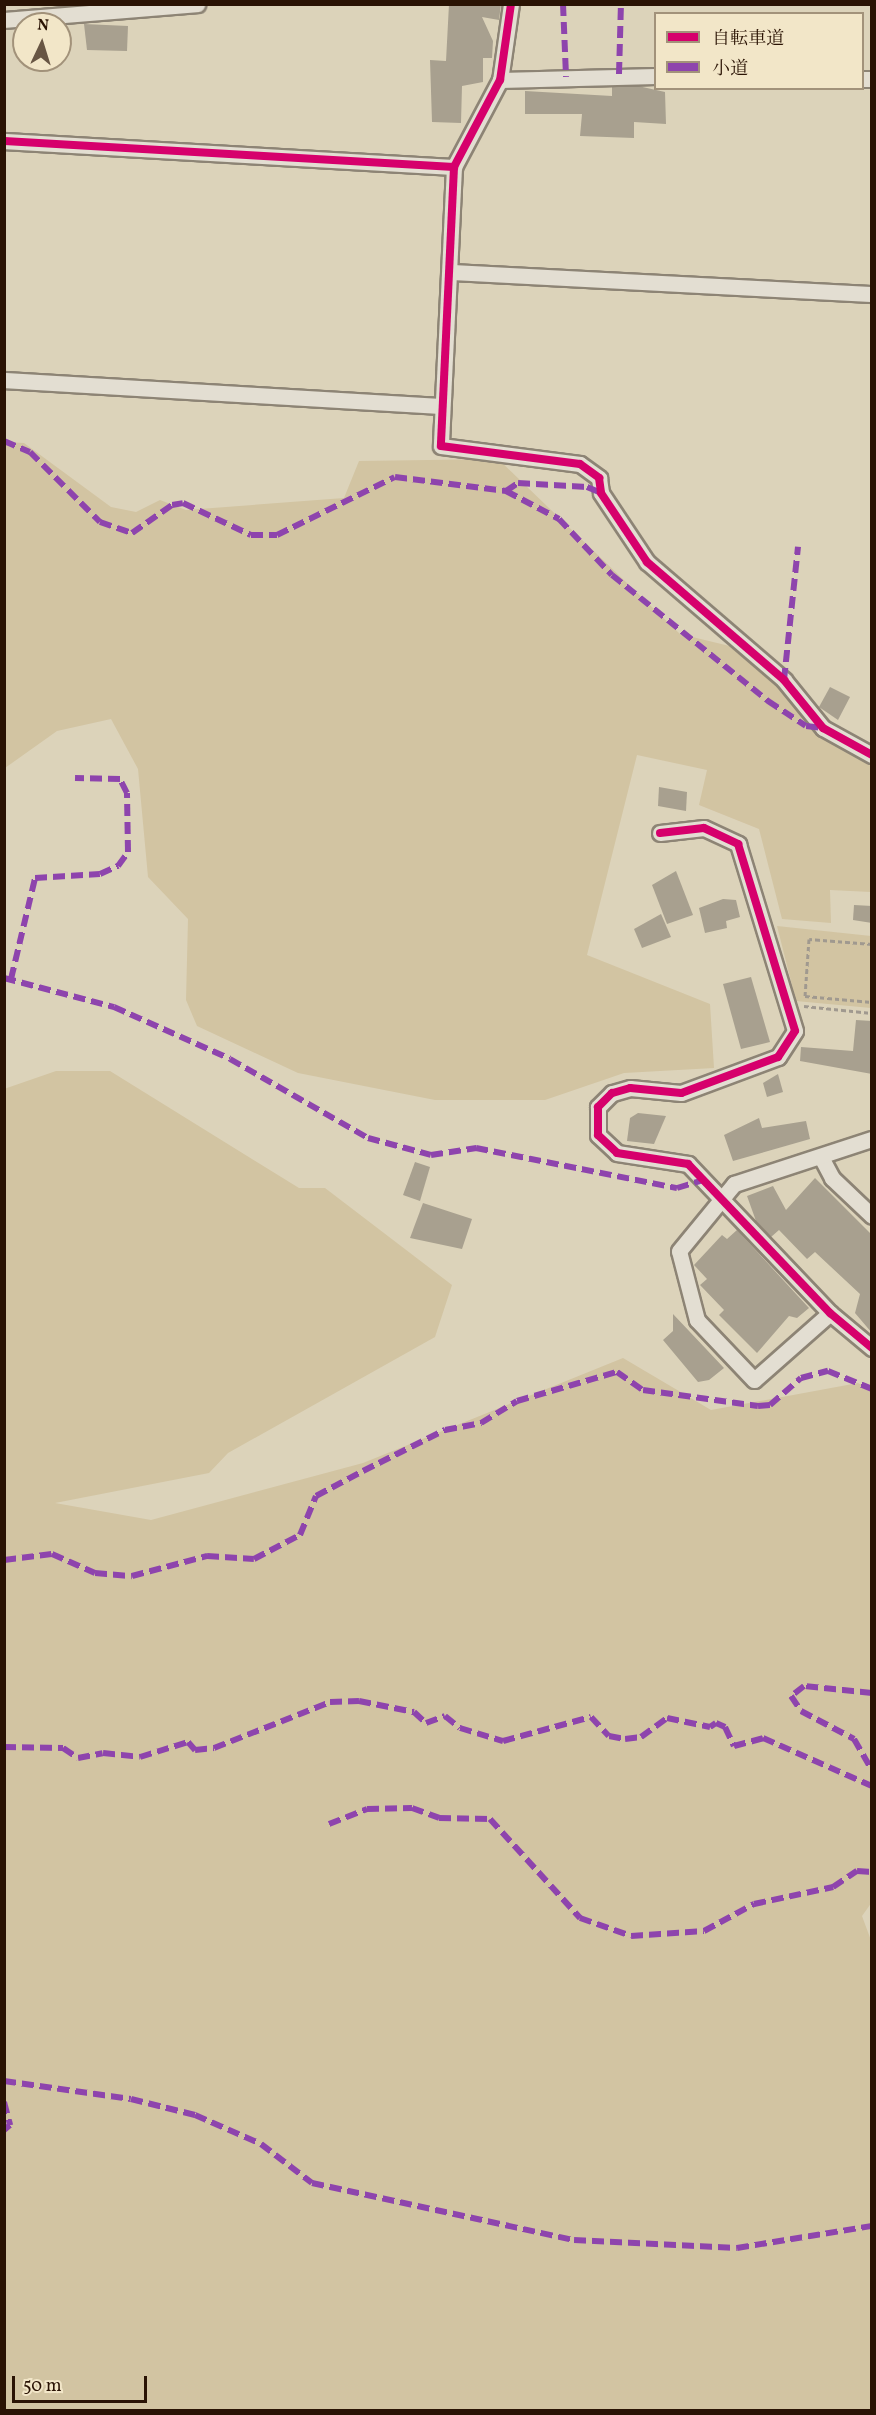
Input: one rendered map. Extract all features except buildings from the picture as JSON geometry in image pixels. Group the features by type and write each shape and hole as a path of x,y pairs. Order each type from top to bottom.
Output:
{"street":[{"path":"4,20 197,4"},
{"path":"511,4 500,80 454,167 441,406 441,446 579,464 599,478 601,493 647,562 784,680 823,728 872,755"},
{"path":"500,80 654,76"},
{"path":"4,141 454,167"},
{"path":"450,272 872,294"},
{"path":"4,380 441,406"},
{"path":"660,833 704,828 738,844 790,1005 795,1031 778,1057 681,1093 620,1090 598,1107 598,1135 608,1148 688,1164 830,1313 872,1348"},
{"path":"830,1313 754,1380 697,1320 679,1265 684,1242 712,1215 721,1198 734,1184 872,1139"},
{"path":"821,1157 832,1178 872,1216"}],"path":[{"path":"872,944 809,939 805,996 872,1002"},
{"path":"790,1005 872,1013"}],"shaded area":[{"path":"5,442 24,443 111,507 136,512 160,500 186,510 344,498 359,461 498,459 680,634 746,650 871,762 871,892 830,890 831,923 782,919 759,829 699,805 707,770 637,755 587,955 710,1004 714,1068 624,1073 545,1100 435,1100 298,1073 197,1026 186,1000 188,919 148,877 138,769 111,719 57,731 5,768"},
{"path":"777,926 871,936 871,1008 796,1001"},
{"path":"56,1071 110,1071 299,1188 325,1188 452,1285 435,1337 228,1453 209,1473 55,1503 151,1520 363,1463 623,1358 711,1410 858,1383 871,1390 872,1902 862,1916 872,1943 871,2410 5,2410 4,1089"}],"marked path":[{"path":"563,4 566,77"},
{"path":"619,74 621,4"},
{"path":"4,441 30,452 100,522 132,533 172,505 183,503 251,535 277,535 395,477 506,491 518,483 587,487 601,493"},
{"path":"506,491 559,519 612,575 768,701 806,726 823,728"},
{"path":"784,680 798,547"},
{"path":"11,979 35,878 100,874 118,866 128,852 127,793 120,779 75,778"},
{"path":"4,978 114,1007 230,1059 368,1138 431,1155 476,1148 677,1188 704,1180"},
{"path":"4,1560 52,1554 95,1573 132,1576 207,1556 254,1559 300,1535 316,1496 363,1471 445,1430 481,1423 517,1401 617,1372 643,1390 758,1406 770,1405 801,1378 828,1371 872,1389"},
{"path":"872,1693 804,1686 791,1696 801,1711 854,1739 872,1770"},
{"path":"4,1747 63,1748 78,1758 103,1753 140,1757 188,1742 195,1750 214,1748 330,1702 359,1701 414,1712 426,1723 445,1716 460,1728 503,1741 591,1717 609,1736 625,1739 641,1737 667,1718 710,1727 716,1723 725,1727 734,1746 763,1738 872,1786"},
{"path":"329,1824 367,1809 412,1808 439,1818 490,1819 580,1918 631,1936 704,1931 754,1904 833,1887 857,1871 872,1872"},
{"path":"4,2081 131,2099 195,2115 261,2144 312,2183 574,2240 737,2248 872,2226"},
{"path":"4,2102 10,2125 4,2130"}],"cycle path":[{"path":"511,4 500,80 454,167 441,446 580,464 599,478 601,493 647,562 784,680 823,728 872,755"},
{"path":"4,141 454,167"},
{"path":"660,833 704,828 738,844 795,1031 778,1057 681,1093 630,1088 612,1093 598,1107 598,1135 617,1153 688,1164 830,1313 872,1348"}]}
